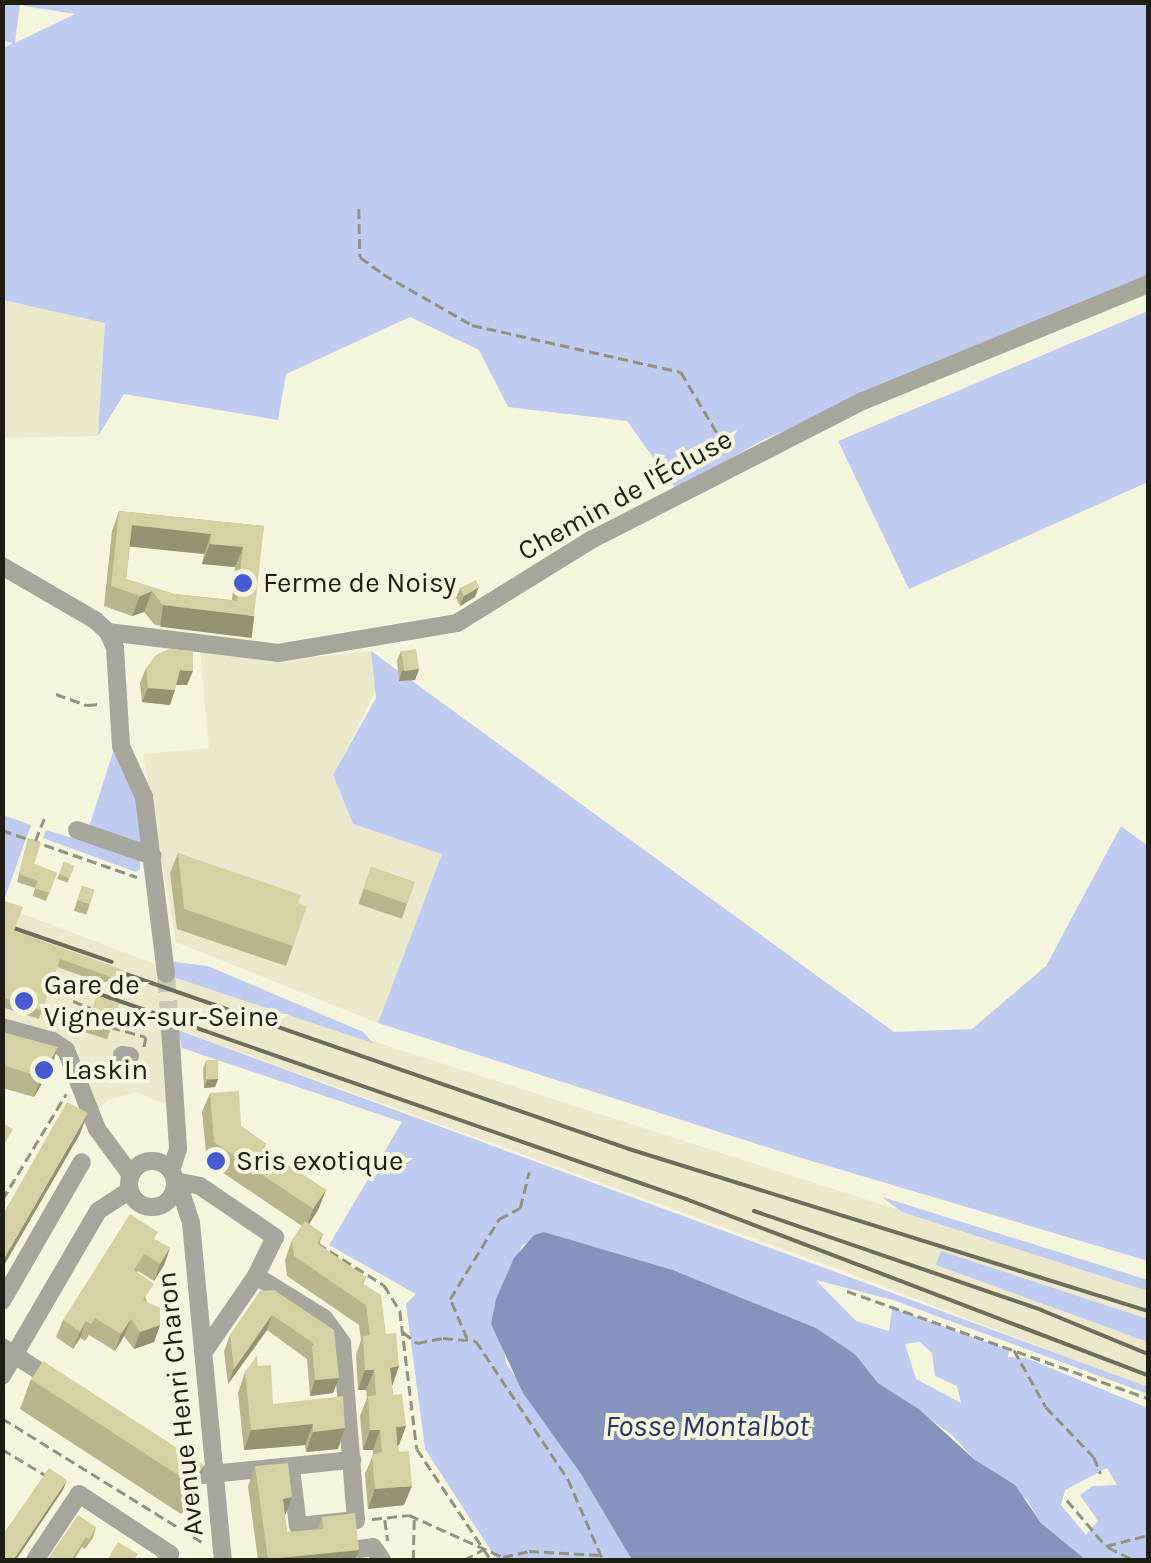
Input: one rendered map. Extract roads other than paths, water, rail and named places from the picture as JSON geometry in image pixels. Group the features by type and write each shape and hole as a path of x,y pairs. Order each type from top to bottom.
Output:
{"street":[{"name":"Chemin de l'Écluse","path":"108,632 278,653 457,623 591,540 863,400 1148,284"},
{"path":"2,566 108,632 115,648 122,746 144,796 166,974"},
{"path":"77,830 150,866"},
{"path":"2,1026 62,1046 72,1058 97,1129 135,1176 136,1201 148,1207 172,1185 178,1149 170,1027"},
{"path":"2,1301 82,1162"},
{"path":"2,1376 9,1351 98,1211 135,1176 160,1162 172,1185"},
{"path":"172,1185 200,1186 275,1237 256,1276 203,1353"},
{"name":"Avenue Henri Charon","path":"172,1185 191,1243 223,1558"},
{"path":"256,1276 335,1328 342,1343 356,1520 298,1526 291,1468"},
{"path":"9,1351 78,1396"},
{"path":"158,1449 191,1471 215,1474 352,1460"},
{"path":"35,1560 79,1494 170,1554 166,1560"},
{"path":"360,1549 373,1547 382,1560"}],"water":[{"name":"Fosse Montalbot","path":"544,1232 673,1270 816,1328 855,1354 878,1383 920,1410 975,1460 1015,1485 1041,1523 1086,1560 632,1560 581,1474 523,1393 491,1324 496,1299 514,1258 534,1235"}],"tunnel":[{"path":"166,974 170,1027"}],"railway":[{"path":"2,924 112,962"},
{"path":"2,960 686,1199 1148,1375"},
{"path":"97,964 629,1149 1148,1311"},
{"path":"754,1211 1041,1310 1148,1354"}],"place":[{"name":"Ferme de Noisy","path":"243,583"},
{"name":"Gare de Vigneux-sur-Seine","path":"24,1001"},
{"name":"Laskin","path":"44,1070"},
{"name":"Sris exotique","path":"216,1161"}]}
